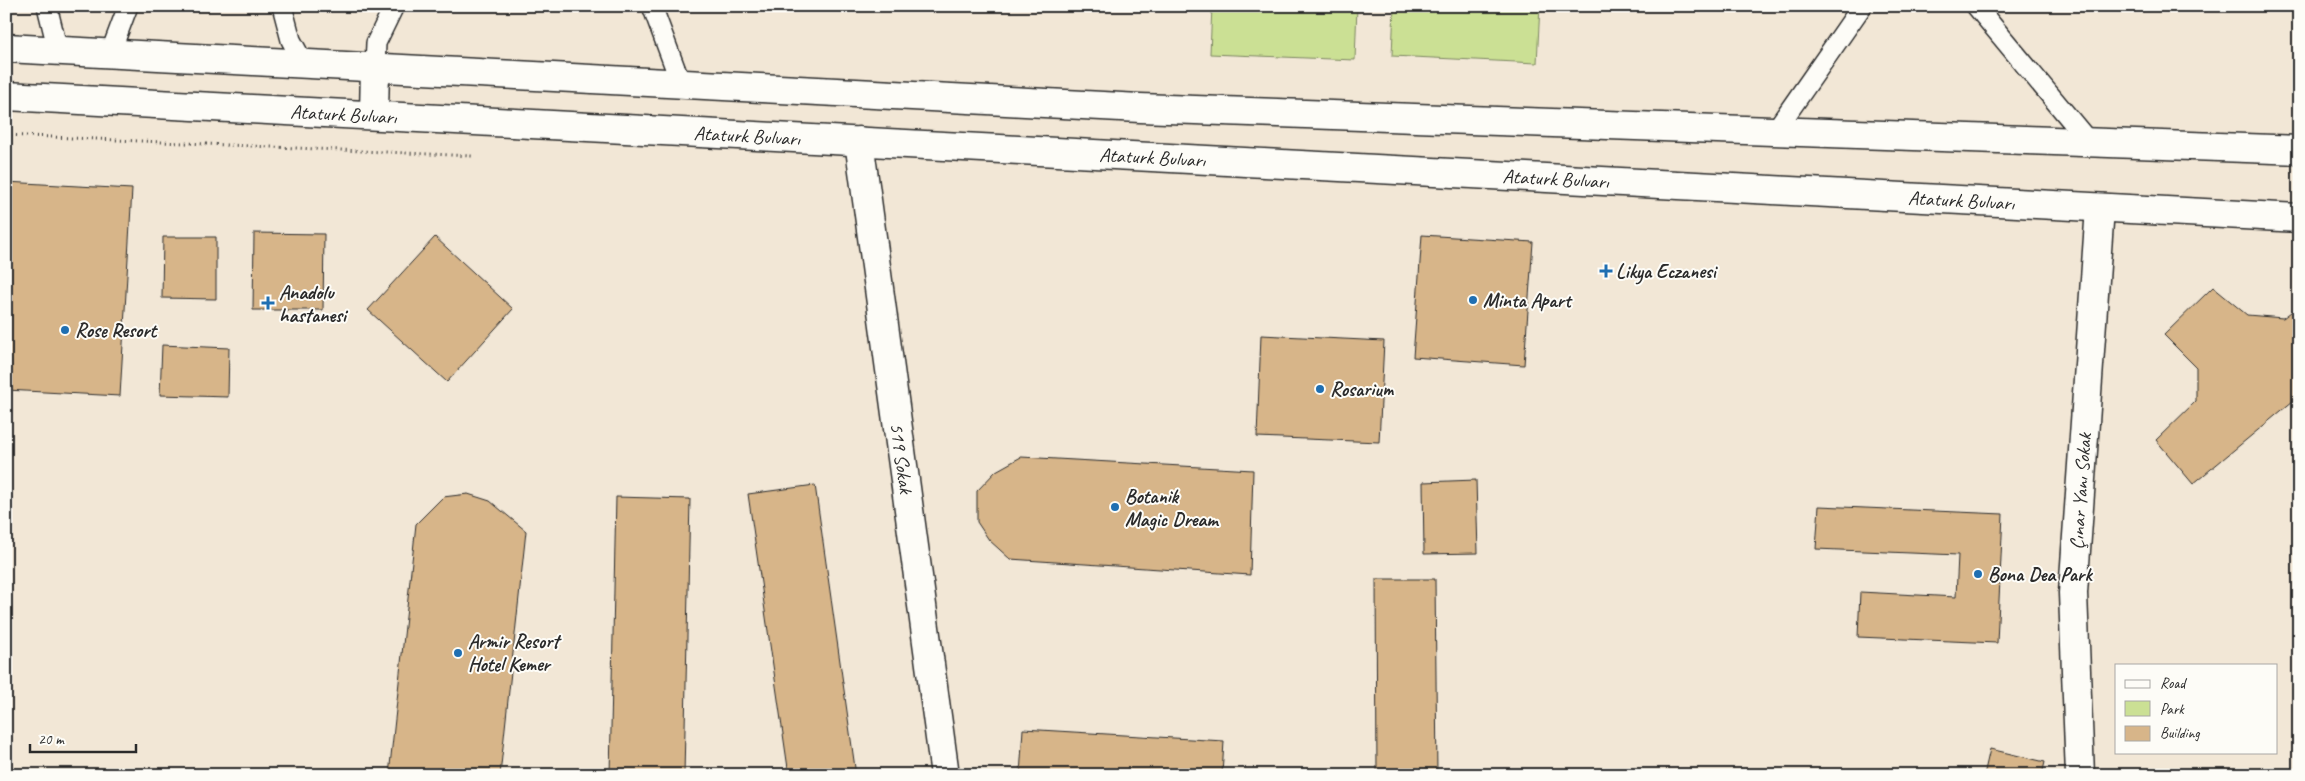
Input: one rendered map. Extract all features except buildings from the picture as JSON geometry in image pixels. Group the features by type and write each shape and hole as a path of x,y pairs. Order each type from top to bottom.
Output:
{"main road":[{"path":"6,48 1140,108 2299,150"},
{"path":"374,115 375,68"},
{"name":"Ataturk Bulvarı","path":"6,96 2299,218"},
{"name":"519 Sokak","path":"859,141 944,775"},
{"name":"Çınar Yanı Sokak","path":"2080,775 2073,593 2100,208"}],"lane":[{"path":"47,6 58,51"},
{"path":"110,54 128,6"},
{"path":"282,6 291,40 304,64"},
{"path":"375,68 376,43 394,6"},
{"path":"652,6 681,84"},
{"path":"1775,131 1862,6"},
{"path":"1976,6 2089,142"}],"green space":[{"path":"1212,6 1357,6 1355,60 1210,54"},
{"path":"1394,6 1540,6 1537,63 1392,56"}],"place":[{"name":"Likya Eczanesi","path":"1606,271"},
{"name":"Minta Apart","path":"1473,300"},
{"name":"Anadolu hastanesi","path":"268,303"},
{"name":"Rose Resort","path":"65,330"},
{"name":"Rosarium","path":"1320,389"},
{"name":"Botanik Magic Dream","path":"1115,507"},
{"name":"Bona Dea Park","path":"1978,574"},
{"name":"Armir Resort Hotel Kemer","path":"458,653"}]}
